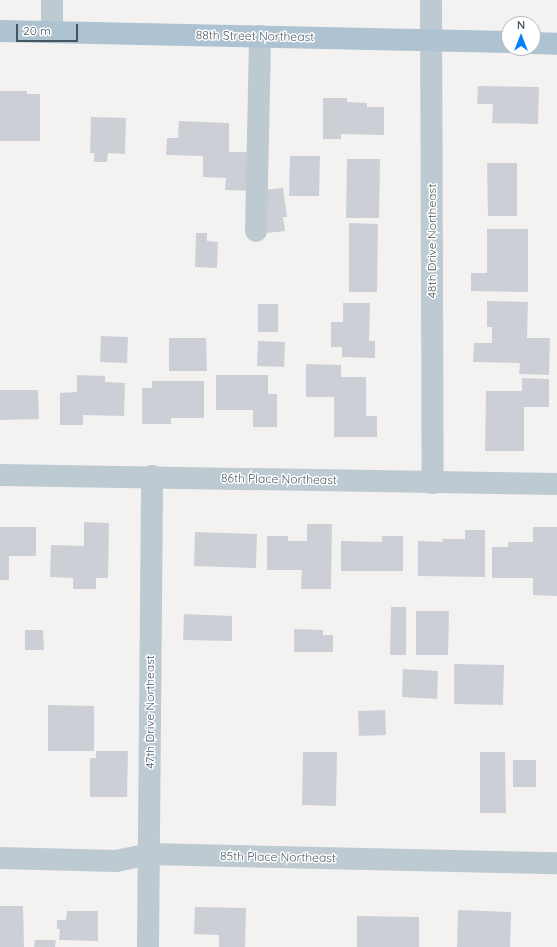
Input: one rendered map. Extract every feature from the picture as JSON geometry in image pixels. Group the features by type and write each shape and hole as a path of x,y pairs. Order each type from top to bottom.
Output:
{"main road":[{"name":"88th Street Northeast","path":"0,31 501,42"},
{"path":"541,43 557,44"}],"street":[{"path":"52,0 52,32"},
{"name":"48th Drive Northeast","path":"432,0 433,483"},
{"path":"256,231 260,36"},
{"name":"86th Place Northeast","path":"0,475 152,476 433,483 557,484"},
{"name":"47th Drive Northeast","path":"148,947 152,476"},
{"name":"85th Place Northeast","path":"0,858 116,861 149,854 557,863"}],"building":[{"path":"478,86 539,87 538,124 492,123 493,104 477,104"},
{"path":"0,91 27,91 27,94 40,94 40,141 0,141"},
{"path":"323,98 347,98 347,102 367,103 367,107 384,107 384,135 341,134 341,139 323,139"},
{"path":"91,117 126,118 125,154 108,153 107,162 94,162 94,153 90,153"},
{"path":"179,121 229,123 229,152 254,152 253,191 225,190 226,178 203,177 203,156 166,155 167,138 178,138"},
{"path":"290,156 320,156 319,196 289,196"},
{"path":"347,159 380,159 379,218 346,218"},
{"path":"487,163 517,163 517,216 488,216"},
{"path":"283,188 287,217 283,217 285,231 267,233 262,190"},
{"path":"349,223 378,224 377,292 349,292"},
{"path":"487,229 528,229 528,292 471,291 471,273 487,273"},
{"path":"196,233 207,233 207,241 218,242 217,268 195,267"},
{"path":"487,301 528,302 527,338 550,338 549,375 519,374 520,363 473,362 474,343 492,343 492,327 487,327"},
{"path":"343,303 370,303 369,341 375,341 375,358 342,357 342,347 331,347 331,322 343,322"},
{"path":"258,304 278,304 278,332 258,332"},
{"path":"101,336 128,337 127,363 100,362"},
{"path":"169,338 206,338 207,371 169,371"},
{"path":"258,341 285,342 284,367 257,366"},
{"path":"306,364 341,365 341,377 366,377 366,416 377,416 377,437 334,437 334,397 306,397"},
{"path":"77,375 105,376 105,382 125,383 124,416 83,415 83,425 60,425 60,393 77,392"},
{"path":"216,375 268,375 268,394 277,394 277,427 253,427 253,410 216,410"},
{"path":"522,378 549,379 549,407 524,407 524,451 485,451 486,391 522,391"},
{"path":"152,381 204,381 204,418 171,418 171,424 142,424 142,388 152,388"},
{"path":"0,390 38,390 39,419 0,420"},
{"path":"84,522 109,523 108,578 96,578 96,589 73,589 73,578 50,577 51,545 84,546"},
{"path":"307,524 332,524 331,589 301,589 302,570 267,570 267,536 288,536 288,541 307,541"},
{"path":"0,527 36,527 36,556 9,556 9,580 0,580"},
{"path":"533,527 557,527 557,596 533,595 533,578 492,578 492,547 508,547 508,542 533,542"},
{"path":"465,530 485,530 485,577 418,576 418,541 443,542 442,539 465,539"},
{"path":"195,532 257,534 256,568 194,566"},
{"path":"382,536 403,536 403,571 341,571 341,541 382,542"},
{"path":"391,607 406,607 406,655 390,655"},
{"path":"416,611 449,611 448,655 416,655"},
{"path":"184,614 232,616 232,641 183,640"},
{"path":"294,629 323,630 323,635 333,635 333,652 294,652"},
{"path":"25,630 43,630 44,650 25,650"},
{"path":"454,664 504,665 503,705 454,704"},
{"path":"403,669 438,671 437,699 402,697"},
{"path":"48,705 94,706 94,751 48,751"},
{"path":"385,710 386,735 359,736 358,711"},
{"path":"96,751 128,751 127,797 90,797 90,758 96,758"},
{"path":"303,752 337,752 336,806 302,805"},
{"path":"480,752 505,752 506,813 480,813"},
{"path":"513,760 536,760 536,787 513,787"},
{"path":"0,906 23,906 24,947 0,947"},
{"path":"195,907 246,908 245,947 219,947 219,935 194,934"},
{"path":"458,910 511,912 510,947 457,947"},
{"path":"67,911 98,911 98,941 59,940 60,929 57,929 57,920 66,920"},
{"path":"357,916 419,917 419,947 357,947"},
{"path":"35,940 56,940 55,947 34,947"}]}
